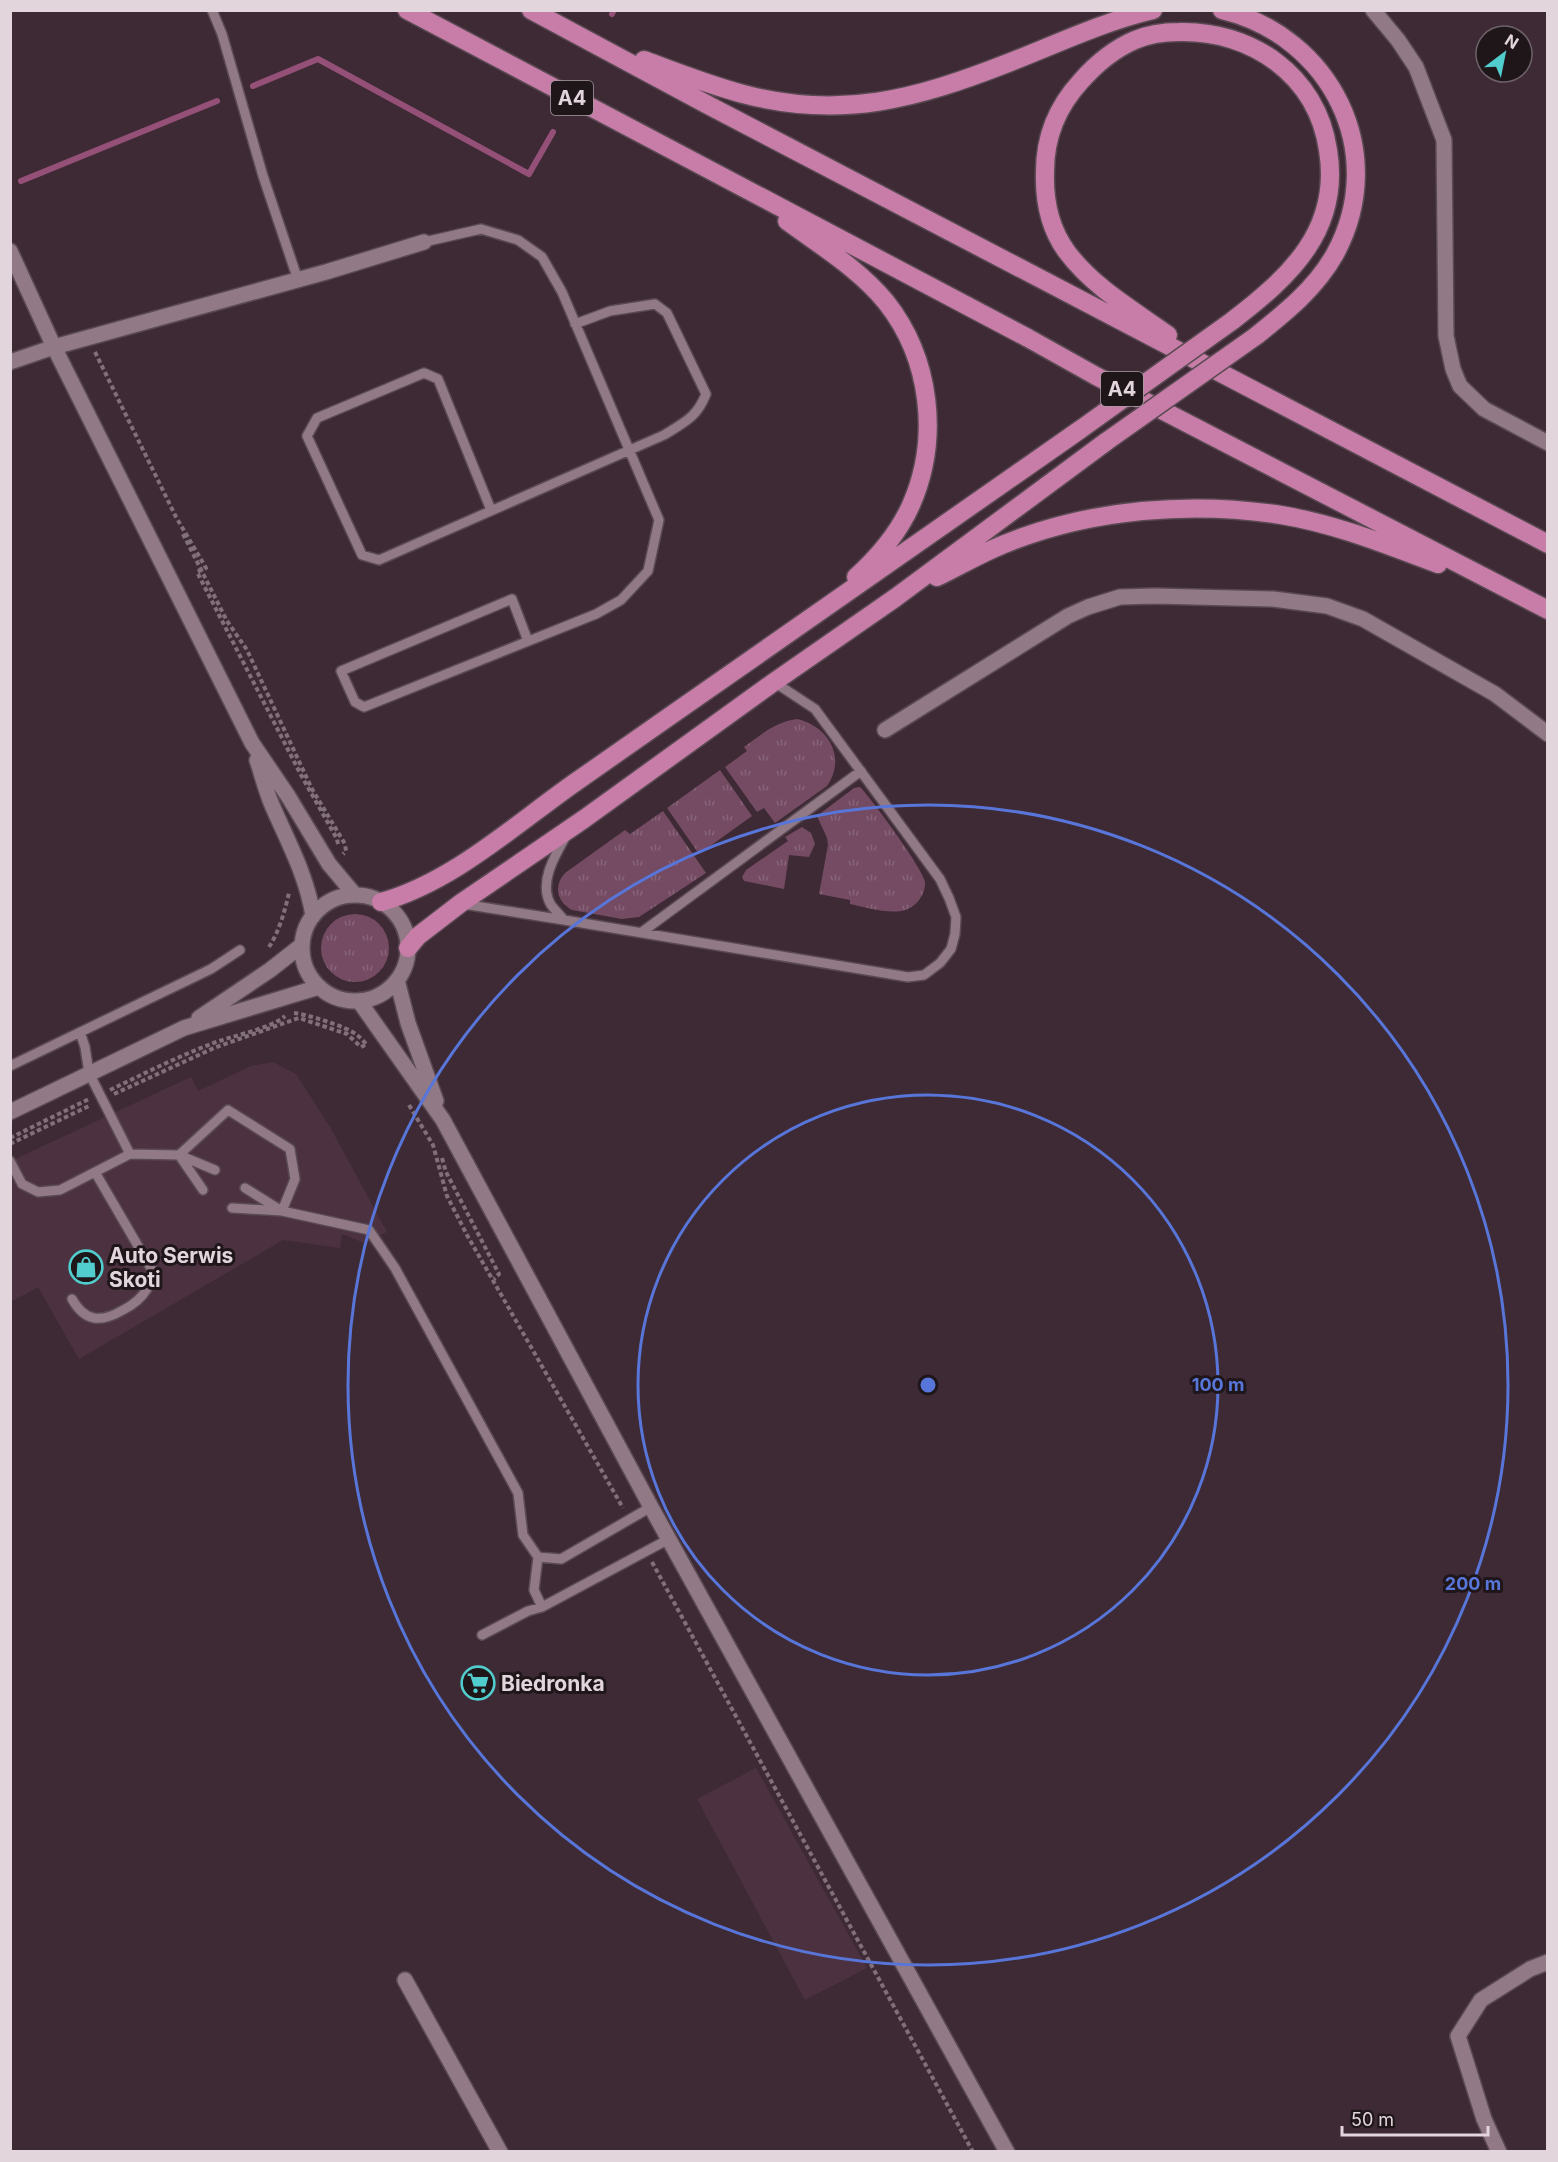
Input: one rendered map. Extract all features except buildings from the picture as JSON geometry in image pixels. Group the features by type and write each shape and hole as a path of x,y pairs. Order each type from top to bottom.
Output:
{"highway":[{"name":"A4","path":"407,10 1096,376 1548,610"},
{"path":"531,10 1548,544"},
{"path":"582,38 742,94 786,103 847,106 898,100 942,88 1108,22 1153,10"},
{"path":"408,948 418,936 461,903 570,829 895,598 1107,441 1256,336 1281,316 1315,283 1336,251 1345,232 1354,194 1355,153 1344,109 1323,74 1311,60 1275,30 1255,20 1222,10"},
{"path":"381,902 398,898 436,879 474,855 579,779 812,618 1081,429 1233,321 1290,272 1314,238 1327,204 1330,183 1328,145 1320,121 1300,85 1275,60 1257,48 1233,38 1193,32 1151,35 1121,47 1091,69 1060,110 1049,135 1045,154 1046,198 1050,218 1066,252 1102,288 1229,378"},
{"path":"737,184 850,267 885,301 913,350 927,397 928,435 925,458 911,505 890,540 872,561 812,618"},
{"path":"895,598 1006,543 1039,532 1076,522 1120,515 1160,510 1203,509 1282,515 1323,524 1375,540 1509,591"}],"street":[{"path":"1373,10 1398,40 1416,67 1444,140 1446,336 1453,369 1460,386 1484,409 1548,443"},
{"path":"10,362 54,347 298,280 424,242"},
{"path":"10,251 54,347 252,743 288,796 329,864 355,895"},
{"path":"885,730 1068,616 1088,606 1120,597 1155,596 1272,598 1327,606 1363,619 1485,688 1548,734"},
{"path":"252,743 271,803 301,868 313,916"},
{"path":"355,895 381,902 401,922 406,935 408,948 406,960 397,980 380,994 359,1001 344,1000 331,995 319,987 309,975 303,960 302,945 305,930 313,916 331,901 355,895"},
{"path":"184,1028 270,970 302,945"},
{"path":"397,980 408,1023 443,1120"},
{"path":"10,1112 184,1028 319,987"},
{"path":"359,1001 443,1120 651,1507 1007,2151"},
{"path":"1499,2151 1484,2119 1458,2036 1481,2000 1530,1969 1548,1962"},
{"path":"405,1980 500,2151"}],"lane":[{"path":"212,10 222,34 262,176 298,280"},
{"path":"217,20 222,10"},
{"path":"424,242 481,229 518,240 542,258 562,292 659,520 648,571 621,600 596,614 364,707 355,702 341,670 512,599 528,641"},
{"path":"491,510 438,379 424,373 317,418 307,436 362,555 379,560 664,435 700,410 706,394 667,313 655,304 610,311 576,324"},
{"path":"461,903 908,977 924,975 940,963 951,949 955,934 956,917 940,879 815,709 774,682"},
{"path":"642,932 861,771"},
{"path":"564,920 550,904 547,891 549,867 570,829"},
{"path":"10,1066 211,969 240,950"},
{"path":"80,1032 89,1073 130,1154"},
{"path":"179,1155 228,1110 290,1149 295,1179 282,1211"},
{"path":"10,1161 22,1184 38,1192 60,1190 130,1154 179,1155 215,1170"},
{"path":"179,1155 202,1190"},
{"path":"72,1299 78,1310 93,1319 109,1318 136,1303 148,1287 152,1270 95,1172"},
{"path":"245,1188 282,1211"},
{"path":"232,1208 282,1211 369,1230 395,1268 518,1493 523,1535 538,1557 534,1590 542,1607"},
{"path":"538,1557 561,1559 651,1507"},
{"path":"482,1635 528,1611 542,1607 669,1539"}],"path":[{"path":"98,346 94,349 176,517 206,568 197,572 337,839 339,847"},
{"path":"10,1144 164,1064 212,1043 282,1019 288,1012 309,1015 331,1025 346,1028 357,1035 374,1052"},
{"path":"10,1138 214,1048 299,1018 347,1034 361,1047 374,1041"},
{"path":"411,1099 417,1108"},
{"path":"406,1100 433,1144 447,1196 630,1520"},
{"path":"438,1144 446,1172 499,1274 494,1280"},
{"path":"647,1552 973,2151"}],"shaded area":[{"path":"273,1062 296,1074 330,1127 387,1232 364,1243 342,1234 340,1248 283,1240 79,1359 38,1287 11,1302 11,1161 191,1077 198,1091 251,1066"},
{"path":"756,1768 867,1968 805,2000 697,1799"}],"green space":[{"path":"797,719 818,728 831,744 835,764 833,775 827,786 775,823 764,808 757,812 725,767 747,751 744,747 763,733 782,723"},
{"path":"720,770 752,816 699,854 667,808"},
{"path":"860,787 907,850 925,882 924,891 919,899 905,910 892,912 878,910 850,904 850,900 819,894 828,845 817,816 854,788"},
{"path":"663,811 706,873 639,917 622,919 572,910 563,903 558,888 565,873 625,830 630,834"},
{"path":"802,827 811,833 815,844 809,857 789,855 784,889 744,881 742,877 746,870 788,841 785,837"},
{"path":"355,914 368,917 379,924 386,935 389,948 386,961 379,972 368,979 355,982 342,979 331,972 324,961 321,948 324,935 331,924 342,917"}],"waterway":[{"path":"612,14 614,10"},
{"path":"253,86 318,59 529,174 553,132"},
{"path":"21,181 217,101"}],"place":[{"name":"Auto Serwis Skoti","path":"86,1267"},
{"name":"Biedronka","path":"478,1683"}]}
